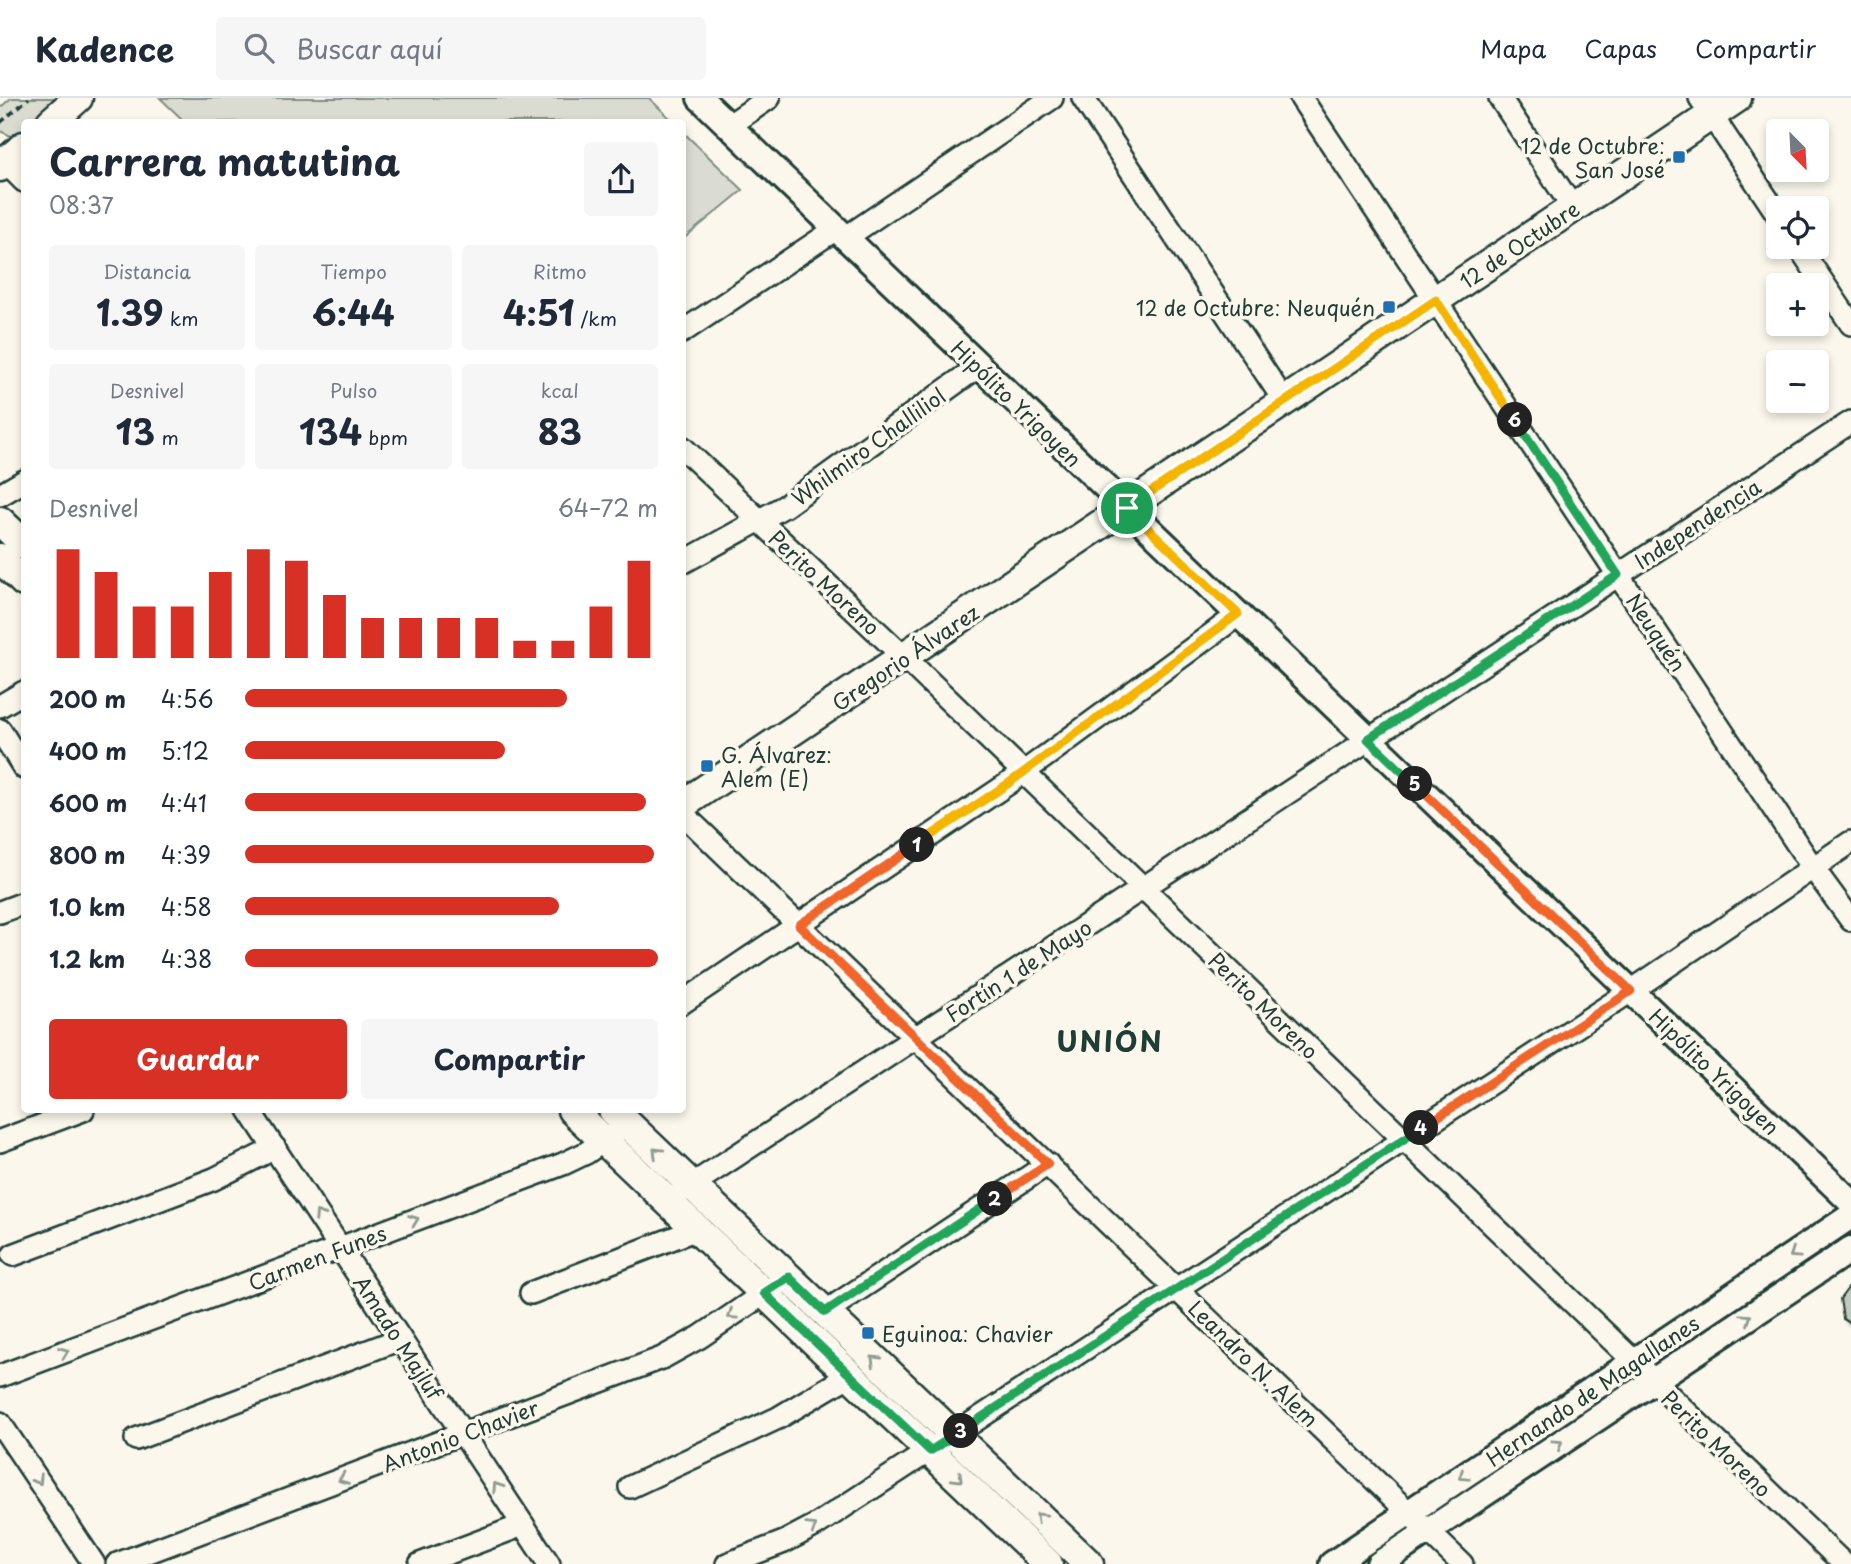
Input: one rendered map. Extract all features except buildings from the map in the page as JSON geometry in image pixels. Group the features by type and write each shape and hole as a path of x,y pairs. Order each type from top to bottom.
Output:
{"main road":[{"path":"54,119 78,98"},
{"name":"12 de Octubre","path":"1127,508 1573,208 1705,107 1737,98"},
{"name":"Gregorio Álvarez","path":"686,802 1127,508"},
{"path":"0,520 21,541"},
{"path":"0,558 21,579"},
{"path":"575,1113 1048,1564"},
{"path":"620,1117 1089,1564"}],"street":[{"name":"Hipólito Yrigoyen","path":"699,98 1851,1202"},
{"path":"728,126 769,98"},
{"path":"686,329 1052,98"},
{"path":"1083,98 1285,402"},
{"name":"Neuquén","path":"1301,98 1813,868 1851,920"},
{"path":"1500,98 1573,208"},
{"path":"1705,107 1766,197"},
{"path":"1807,259 1851,324"},
{"name":"Whilmiro Challiliol","path":"686,561 785,506 979,366"},
{"name":"Independencia","path":"1368,739 1851,422"},
{"name":"Perito Moreno","path":"686,451 1024,772 1844,1564"},
{"path":"0,495 21,483"},
{"path":"686,1000 1024,772 1238,614"},
{"path":"0,706 21,694"},
{"path":"0,730 21,763"},
{"name":"Fortín 1 de Mayo","path":"667,1200 1368,739"},
{"name":"Leandro N. Alem","path":"686,817 1462,1564"},
{"path":"727,1564 805,1531 930,1451 1631,991 1851,842"},
{"path":"0,912 21,904"},
{"path":"0,1141 75,1113"},
{"name":"Amado Majluf","path":"251,1113 549,1564"},
{"name":"Carmen Funes","path":"0,1376 563,1164 604,1140 620,1117"},
{"path":"13,1255 214,1179 275,1148"},
{"path":"825,1312 1048,1164"},
{"name":"Hernando de Magallanes","path":"1332,1564 1851,1216"},
{"path":"531,1293 697,1229"},
{"name":"Hernando de Magallanes","path":"1379,1564 1851,1249"},
{"name":"Antonio Chavier","path":"117,1564 662,1358 694,1341 789,1277"},
{"path":"136,1439 400,1339"},
{"path":"630,1487 785,1415 850,1375"},
{"path":"0,1423 93,1564"},
{"path":"421,1564 523,1525"}],"path":[{"path":"0,123 29,98"}],"shaded area":[{"path":"11,98 64,98 40,119 21,119 21,133 13,137 0,131 0,108"},
{"path":"160,98 649,98 671,119 182,119"},
{"path":"686,135 743,190 686,237"}],"place":[{"name":"12 de Octubre: San José","path":"1679,157"},
{"name":"12 de Octubre: Neuquén","path":"1389,307"},
{"name":"G. Álvarez: Alem (E)","path":"707,766"},
{"name":"Eguinoa: Chavier","path":"868,1333"}],"district":[{"name":"UNIÓN","path":"1110,1040"}],"route":[{"path":"1436,300 1618,575 1368,739 1631,991 930,1451 764,1293 789,1277 825,1312 1048,1164 799,925 1009,783 1238,614 1127,508 1436,300"}]}
